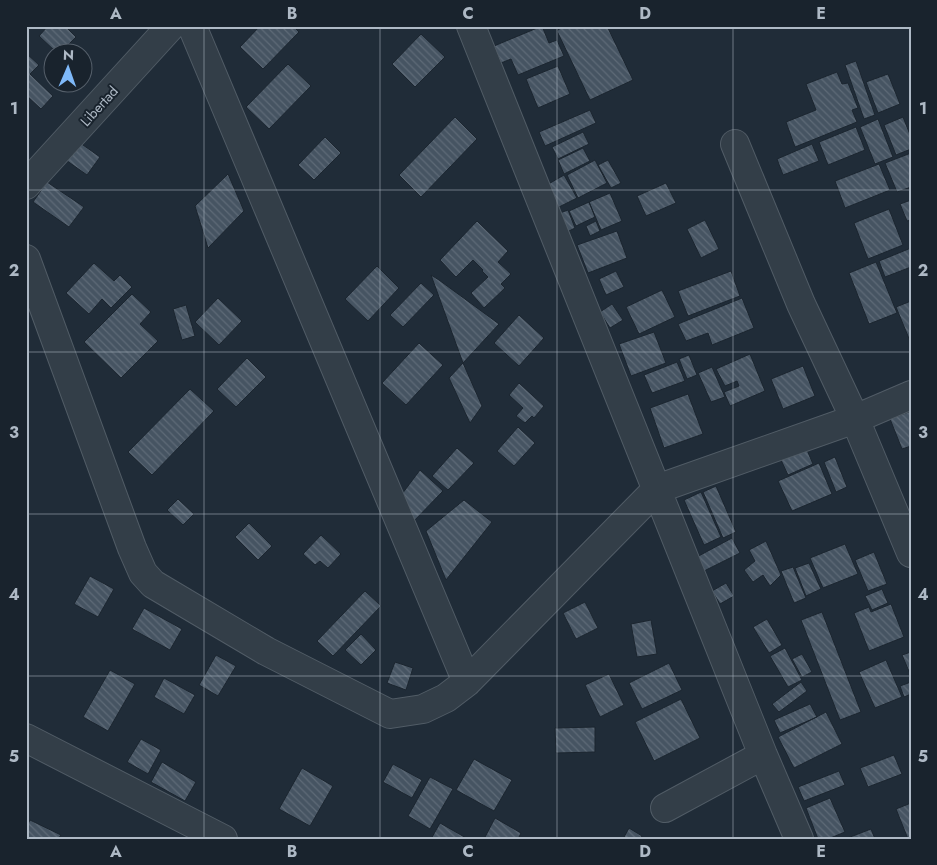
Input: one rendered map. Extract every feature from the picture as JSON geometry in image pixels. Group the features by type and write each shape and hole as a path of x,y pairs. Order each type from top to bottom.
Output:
{"street":[{"name":"Libertad","path":"26,185 171,26"},
{"path":"192,26 466,682"},
{"path":"471,26 763,755 799,839"},
{"path":"735,144 801,304 855,419 911,553"},
{"path":"26,260 132,548 143,573 153,584 266,651 390,714 424,709 446,698 466,682 657,490 855,419 911,395"},
{"path":"26,738 223,839"},
{"path":"665,808 763,755"}],"building":[{"path":"48,26 65,26 76,37 71,42 45,42 39,36"},
{"path":"260,26 293,26 299,32 263,69 240,47"},
{"path":"542,26 549,43 557,40 564,56 518,75 511,59 501,63 494,46"},
{"path":"563,26 607,26 633,80 590,100 557,31"},
{"path":"421,34 445,57 415,87 392,64"},
{"path":"26,53 39,65 30,74 42,85 42,92 49,92 53,96 41,109 26,95"},
{"path":"856,61 875,115 864,119 845,65"},
{"path":"288,64 311,86 269,129 246,107"},
{"path":"558,66 570,94 538,108 526,79"},
{"path":"837,72 842,84 848,83 858,108 852,110 857,122 795,147 786,122 816,110 806,84"},
{"path":"888,74 900,104 878,113 866,82"},
{"path":"590,110 596,123 545,146 539,132"},
{"path":"455,117 477,139 421,197 399,175"},
{"path":"903,117 911,137 911,149 896,155 884,125"},
{"path":"878,119 893,157 875,164 860,127"},
{"path":"856,127 865,150 828,165 819,142"},
{"path":"583,132 589,144 558,159 552,147"},
{"path":"325,137 341,153 314,180 298,165"},
{"path":"76,140 100,157 87,175 63,158"},
{"path":"812,144 819,161 783,175 777,159"},
{"path":"583,148 590,161 564,174 558,160"},
{"path":"911,153 911,187 897,192 885,163"},
{"path":"595,160 607,183 578,198 567,175"},
{"path":"608,160 621,183 611,188 598,165"},
{"path":"879,164 890,190 845,208 835,181"},
{"path":"228,174 244,211 208,248 195,206"},
{"path":"564,175 577,198 557,208 545,186"},
{"path":"47,182 84,207 69,227 33,202"},
{"path":"666,183 676,203 646,216 637,196"},
{"path":"610,193 622,221 601,230 589,202"},
{"path":"911,200 911,220 907,221 900,204"},
{"path":"589,202 595,217 576,226 569,211"},
{"path":"889,209 903,245 868,259 854,223"},
{"path":"568,210 575,228 565,233 557,214"},
{"path":"705,220 719,249 701,258 687,229"},
{"path":"477,221 508,251 498,262 511,274 501,284 505,288 484,308 471,293 488,277 483,270 473,260 456,277 440,260"},
{"path":"596,221 600,231 590,236 586,226"},
{"path":"617,231 627,258 588,273 577,245"},
{"path":"911,248 911,267 885,277 879,261"},
{"path":"876,262 897,313 869,324 849,273"},
{"path":"94,263 114,281 120,275 132,287 111,308 102,299 89,314 66,293"},
{"path":"377,266 399,288 368,321 345,299"},
{"path":"616,271 624,287 606,295 599,279"},
{"path":"731,271 740,296 688,316 678,291"},
{"path":"431,275 499,324 463,363"},
{"path":"421,283 434,295 403,327 390,315"},
{"path":"662,290 675,317 639,334 626,307"},
{"path":"132,294 151,312 140,324 158,341 121,378 84,342"},
{"path":"218,298 242,321 219,345 195,322"},
{"path":"742,298 754,328 712,345 708,333 686,341 678,324"},
{"path":"911,301 911,341 910,341 896,307"},
{"path":"612,304 623,320 610,328 600,312"},
{"path":"186,305 195,336 182,340 173,309"},
{"path":"519,315 544,338 519,366 494,343"},
{"path":"654,332 666,363 631,376 619,344"},
{"path":"419,343 443,365 406,405 382,383"},
{"path":"750,354 765,391 730,406 724,392 739,386 737,381 725,386 716,369"},
{"path":"689,355 697,375 687,379 679,359"},
{"path":"247,358 266,377 236,407 217,389"},
{"path":"677,362 685,381 652,393 644,375"},
{"path":"463,363 482,406 470,423 449,378"},
{"path":"803,366 815,396 783,409 771,379"},
{"path":"712,367 725,397 711,402 698,373"},
{"path":"519,383 544,406 534,418 532,416 525,423 516,416 523,408 509,395"},
{"path":"190,389 214,411 152,475 128,452"},
{"path":"688,394 703,434 664,448 650,408"},
{"path":"911,411 911,446 902,449 890,419"},
{"path":"518,427 535,443 514,466 497,451"},
{"path":"457,448 474,463 448,490 432,476"},
{"path":"807,450 813,464 788,475 781,460"},
{"path":"835,457 847,487 836,492 824,462"},
{"path":"819,463 832,494 792,511 778,481"},
{"path":"420,470 443,491 411,524 399,498"},
{"path":"716,486 736,532 723,538 703,492"},
{"path":"701,492 721,537 704,545 684,500"},
{"path":"178,499 194,514 183,525 167,510"},
{"path":"464,500 492,522 446,580 426,531"},
{"path":"249,523 272,546 258,560 235,537"},
{"path":"321,535 341,554 328,568 320,561 315,565 303,554"},
{"path":"732,538 740,553 700,573 693,559"},
{"path":"766,541 781,575 770,586 763,575 753,582 744,570 755,561 749,550"},
{"path":"845,544 858,574 823,588 810,558"},
{"path":"874,552 887,584 868,591 855,560"},
{"path":"809,563 821,589 806,596 795,568"},
{"path":"793,567 806,598 794,603 781,571"},
{"path":"90,576 114,589 98,617 74,604"},
{"path":"726,583 734,596 720,604 712,591"},
{"path":"882,589 888,603 872,610 865,596"},
{"path":"365,591 381,606 333,656 317,641"},
{"path":"585,602 598,628 576,639 563,613"},
{"path":"891,604 904,637 869,651 854,613 869,607 871,612"},
{"path":"144,608 182,629 170,650 132,629"},
{"path":"822,612 861,712 840,720 801,620"},
{"path":"767,619 782,645 769,653 753,627"},
{"path":"651,620 657,654 637,657 631,624"},
{"path":"361,634 376,650 361,665 345,650"},
{"path":"785,648 802,680 788,687 770,656"},
{"path":"911,652 911,676 902,655"},
{"path":"802,654 812,672 802,677 792,659"},
{"path":"216,655 236,666 218,696 199,685"},
{"path":"886,660 902,697 875,708 859,672"},
{"path":"395,662 413,668 406,690 387,683"},
{"path":"669,663 682,690 642,709 629,683"},
{"path":"110,670 135,684 108,731 83,717"},
{"path":"609,674 624,705 600,717 585,685"},
{"path":"164,678 195,695 184,714 154,697"},
{"path":"801,682 807,691 779,712 772,704"},
{"path":"911,682 911,694 904,697 900,686"},
{"path":"681,699 700,738 654,761 635,722"},
{"path":"810,704 817,717 780,733 774,720"},
{"path":"826,712 842,744 794,768 778,737"},
{"path":"595,727 595,752 556,753 555,728"},
{"path":"141,739 161,750 148,774 127,762"},
{"path":"894,755 902,774 868,787 860,768"},
{"path":"474,759 512,780 494,811 456,790"},
{"path":"162,762 196,782 185,801 151,782"},
{"path":"393,764 422,780 412,798 383,782"},
{"path":"302,768 333,786 310,826 279,809"},
{"path":"839,771 845,785 804,801 798,787"},
{"path":"430,777 453,789 430,829 408,816"},
{"path":"830,798 845,832 828,839 818,839 806,808"},
{"path":"911,803 911,839 908,839 896,809"},
{"path":"495,818 521,833 518,839 484,839"},
{"path":"30,820 61,835 58,839 26,839 26,827"},
{"path":"440,823 468,839 431,839"},
{"path":"629,828 642,836 640,839 623,839"},
{"path":"871,829 875,839 845,839"}]}
